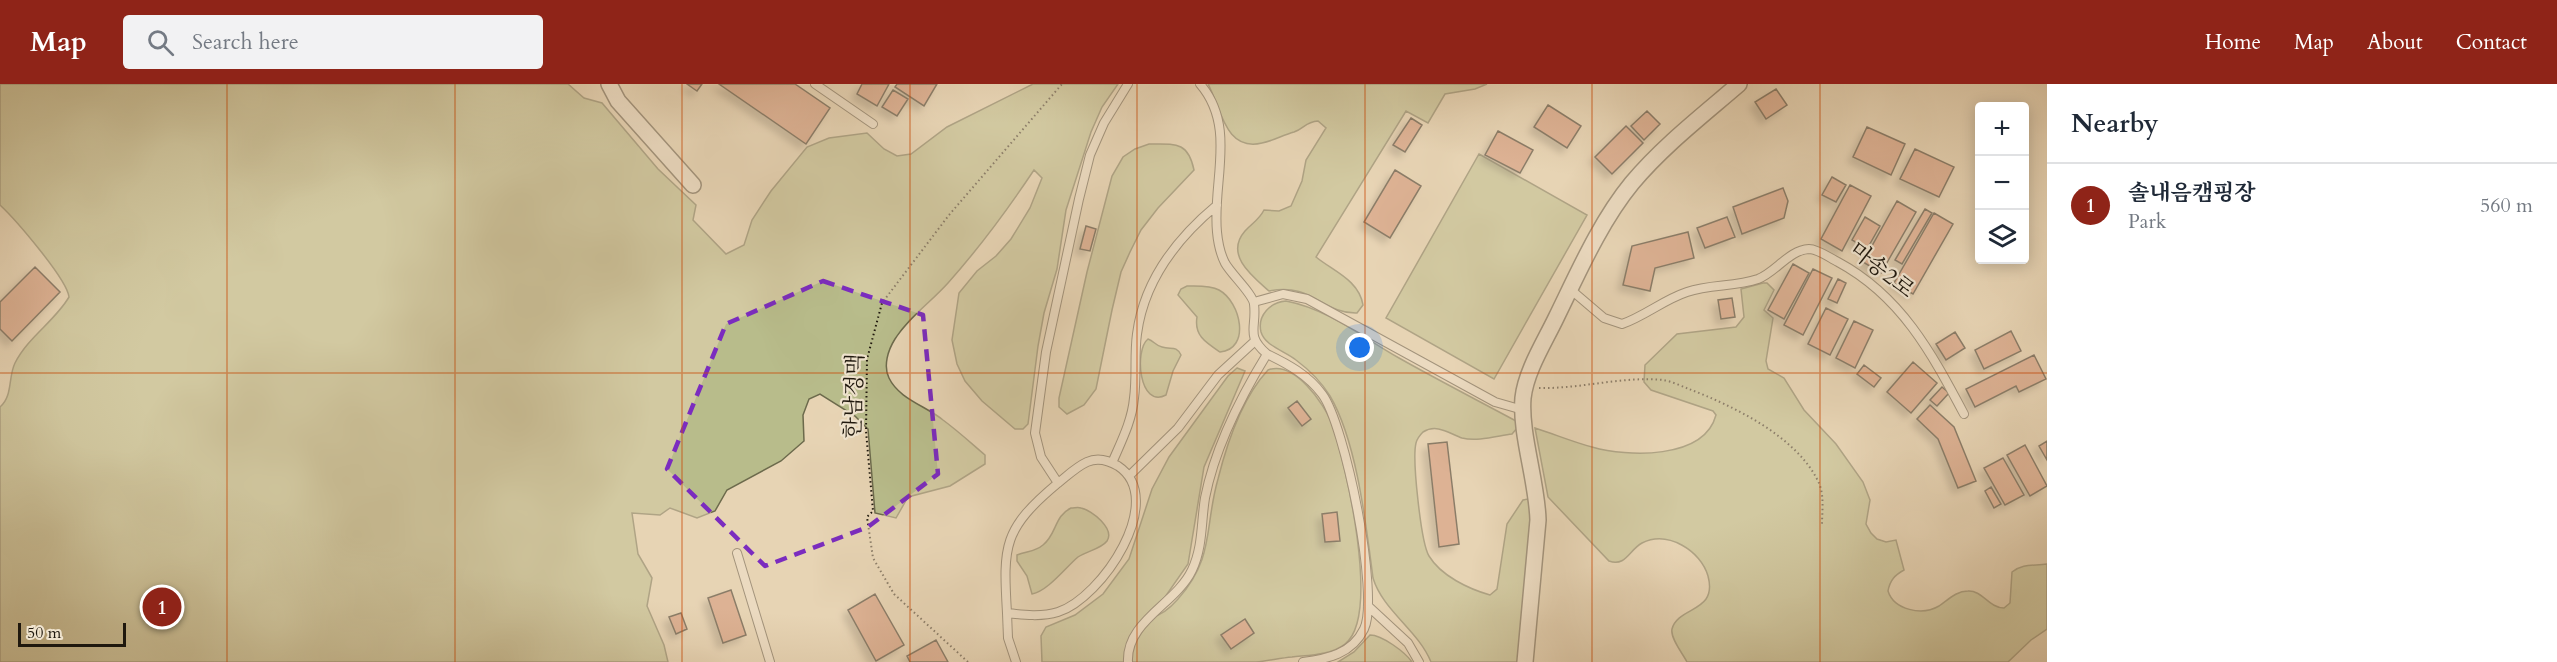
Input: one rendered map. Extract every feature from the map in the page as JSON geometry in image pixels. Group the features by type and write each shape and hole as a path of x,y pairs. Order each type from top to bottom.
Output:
{"street":[{"path":"609,84 623,107 693,185"},
{"path":"1525,662 1538,520 1537,498 1523,410 1525,387 1570,289 1602,229 1632,183 1739,84"}],"lane":[{"path":"815,84 873,124"},
{"path":"1058,483 1041,457 1035,434 1046,352 1078,199 1090,155 1104,123 1128,84"},
{"path":"1200,84 1208,94 1217,118 1221,138 1217,205 1217,228 1221,255 1232,274 1254,302 1252,327 1255,341 1267,354 1286,363 1312,383 1323,395 1331,410 1353,481 1363,547 1368,606 1365,629 1346,650 1334,657 1303,662"},
{"path":"1112,463 1131,415 1136,382 1137,334 1148,291 1156,273 1183,236 1217,205"},
{"name":"마송2로","path":"1570,289 1604,318 1614,324 1622,324 1688,291 1733,285 1760,278 1800,251 1811,249 1849,268 1892,302 1911,323 1964,414"},
{"path":"1254,302 1283,294 1307,299 1495,402 1523,410"},
{"path":"1129,476 1178,428 1218,375 1255,341"},
{"path":"1128,662 1129,646 1134,636 1171,598 1191,573 1200,545 1205,499 1217,457 1254,375 1267,354"},
{"path":"1007,613 1048,615 1060,612 1077,603 1102,581 1120,555 1131,525 1135,496 1129,476 1112,463 1101,459 1090,461 1037,500 1016,527 1008,542 1005,571 1008,638 1016,662"},
{"path":"737,553 770,662"},
{"path":"1368,606 1408,644 1419,662"}],"path":[{"name":"한남정맥","path":"968,662 894,594 873,558 867,517 873,511 866,431 867,359 882,303 949,215 1062,84"},
{"path":"1525,387 1557,388 1633,380 1665,380 1711,397 1767,428 1789,445 1810,468 1818,480 1822,493 1822,525"}],"highlighted area":[{"path":"823,281 923,315 938,474 868,527 765,566 667,469 726,324"}],"green space":[{"path":"0,84 568,84 584,98 602,103 658,169 696,205 693,220 726,254 744,245 752,220 771,191 807,147 829,138 867,133 884,149 897,156 911,154 947,127 1033,84 1118,84 1102,107 1091,132 1066,210 1057,269 1044,313 1038,346 1028,424 1023,429 1015,429 982,401 965,381 957,364 952,340 959,293 977,271 996,256 1011,239 1030,208 1042,178 1034,170 971,256 901,331 892,343 887,358 887,373 893,385 906,397 936,415 985,455 985,464 950,486 908,497 896,518 875,513 868,429 855,416 820,394 809,399 803,415 804,441 781,461 727,490 715,511 697,518 670,508 660,515 632,513 638,554 652,578 647,606 664,645 668,662 0,662 0,407 9,392 13,368 20,354 69,297 66,288 50,264 0,205"},
{"path":"1208,84 1487,84 1475,89 1445,94 1428,123 1406,111 1316,257 1344,277 1356,289 1363,305 1357,313 1335,309 1307,294 1296,291 1284,289 1269,291 1249,272 1239,257 1239,240 1264,210 1279,211 1291,206 1302,181 1306,160 1326,128 1318,121 1266,142 1250,144 1240,141 1226,126"},
{"path":"1149,144 1179,146 1188,154 1194,170 1158,208 1141,230 1121,272 1096,389 1084,405 1067,414 1059,407 1059,398 1087,272 1112,176 1123,157"},
{"path":"1479,154 1587,215 1494,379 1386,318"},
{"path":"1767,283 1774,290 1764,310 1773,318 1766,361 1768,369 1784,378 1804,410 1836,444 1863,482 1870,500 1866,524 1871,533 1877,539 1886,542 1896,540 1904,570 1893,578 1888,591 1896,603 1909,609 1925,611 1939,606 1956,594 1973,591 1994,605 2004,608 2010,603 2012,572 2024,566 2047,564 2047,629 2031,640 2008,662 1687,662 1675,641 1672,629 1682,616 1703,603 1707,597 1710,588 1708,576 1698,558 1682,545 1662,539 1642,543 1620,562 1609,561 1548,497 1535,428 1592,447 1624,453 1663,452 1681,448 1709,430 1716,415 1713,411 1651,390 1644,382 1645,365 1677,334 1736,327 1744,317 1741,289"},
{"path":"1187,286 1215,288 1227,296 1233,304 1239,324 1239,334 1236,343 1230,349 1220,352 1199,333 1197,317 1178,295 1181,289"},
{"path":"1286,301 1330,317 1399,358 1516,421 1518,427 1512,434 1480,439 1462,438 1438,429 1423,432 1416,442 1415,466 1420,519 1429,556 1448,576 1490,595 1497,589 1507,524 1523,500 1531,501 1532,513 1519,662 1431,662 1418,640 1384,601 1373,578 1354,460 1339,415 1330,396 1314,376 1296,360 1271,345 1261,332 1261,320 1266,311 1275,304"},
{"path":"1148,339 1165,348 1175,349 1181,355 1173,371 1166,395 1157,397 1150,394 1145,386 1140,365 1141,354"},
{"path":"1237,368 1245,371 1204,467 1188,564 1165,597 1151,610 1152,617 1163,613 1173,605 1190,584 1198,569 1207,542 1218,479 1243,407 1268,370 1278,369 1288,371 1298,377 1322,405 1332,424 1345,471 1357,538 1360,603 1355,628 1345,644 1320,654 1256,662 1042,662 1041,636 1046,627 1075,615 1103,594 1129,559 1152,489 1169,457 1228,376"},
{"path":"1071,508 1081,508 1096,516 1108,531 1107,541 1078,557 1050,584 1032,594 1027,576 1017,561 1017,555 1034,550 1048,541 1058,520 1065,511"},
{"path":"1370,635 1393,645 1412,662 1338,662 1354,652"}],"building":[{"path":"687,84 702,84 697,91"},
{"path":"719,84 795,84 830,108 806,144"},
{"path":"862,84 889,84 877,106 857,94"},
{"path":"897,84 937,84 924,106 895,87"},
{"path":"1776,89 1787,105 1766,119 1755,102"},
{"path":"893,90 908,99 897,116 882,107"},
{"path":"1548,105 1581,126 1567,148 1534,127"},
{"path":"1647,111 1660,124 1644,140 1631,126"},
{"path":"1411,118 1422,125 1405,152 1393,145"},
{"path":"1626,126 1643,143 1612,174 1595,157"},
{"path":"1867,127 1905,144 1891,175 1853,157"},
{"path":"1498,131 1533,150 1520,173 1485,155"},
{"path":"1915,149 1954,167 1939,197 1900,179"},
{"path":"1395,170 1421,186 1390,238 1364,222"},
{"path":"1832,177 1846,185 1836,202 1822,195"},
{"path":"1850,185 1871,196 1842,251 1821,239"},
{"path":"1783,188 1788,201 1784,218 1742,234 1733,207"},
{"path":"1897,201 1916,212 1881,273 1863,262"},
{"path":"1925,209 1932,213 1902,264 1895,260"},
{"path":"1934,213 1953,224 1913,294 1894,283"},
{"path":"1727,217 1735,237 1705,248 1697,228"},
{"path":"1865,217 1880,226 1867,249 1852,240"},
{"path":"1086,226 1096,229 1090,251 1080,249"},
{"path":"1688,232 1694,258 1655,268 1650,291 1623,285 1632,246"},
{"path":"1793,264 1809,273 1784,319 1768,310"},
{"path":"35,267 60,292 12,341 0,329 0,302"},
{"path":"1813,269 1832,278 1803,335 1784,325"},
{"path":"1838,279 1846,283 1837,303 1828,299"},
{"path":"1732,298 1735,317 1721,319 1718,300"},
{"path":"1826,308 1848,319 1830,355 1808,344"},
{"path":"1854,321 1873,330 1855,368 1836,358"},
{"path":"2011,331 2021,351 1984,369 1975,350"},
{"path":"1955,332 1965,348 1946,360 1936,344"},
{"path":"2034,355 2046,379 2019,392 2016,386 1975,407 1966,389"},
{"path":"1913,362 1937,383 1911,413 1887,392"},
{"path":"1864,365 1881,378 1874,387 1857,374"},
{"path":"1942,387 1949,393 1937,406 1930,400"},
{"path":"1297,401 1311,419 1302,426 1288,408"},
{"path":"1930,405 1954,427 1976,481 1958,488 1938,439 1917,419"},
{"path":"2047,441 2047,460 2039,446"},
{"path":"1447,442 1459,544 1439,547 1428,444"},
{"path":"2025,445 2047,486 2030,496 2007,455"},
{"path":"2003,458 2024,495 2005,505 1984,468"},
{"path":"1991,487 2001,504 1994,508 1985,491"},
{"path":"1337,512 1340,541 1325,542 1322,514"},
{"path":"731,590 746,635 723,643 708,598"},
{"path":"875,594 904,645 876,661 848,610"},
{"path":"681,613 687,629 676,634 669,617"},
{"path":"1245,619 1254,633 1231,649 1221,635"},
{"path":"936,640 948,662 910,662 907,656"}],"place":[{"name":"솔내음캠핑장","path":"162,607"}]}
